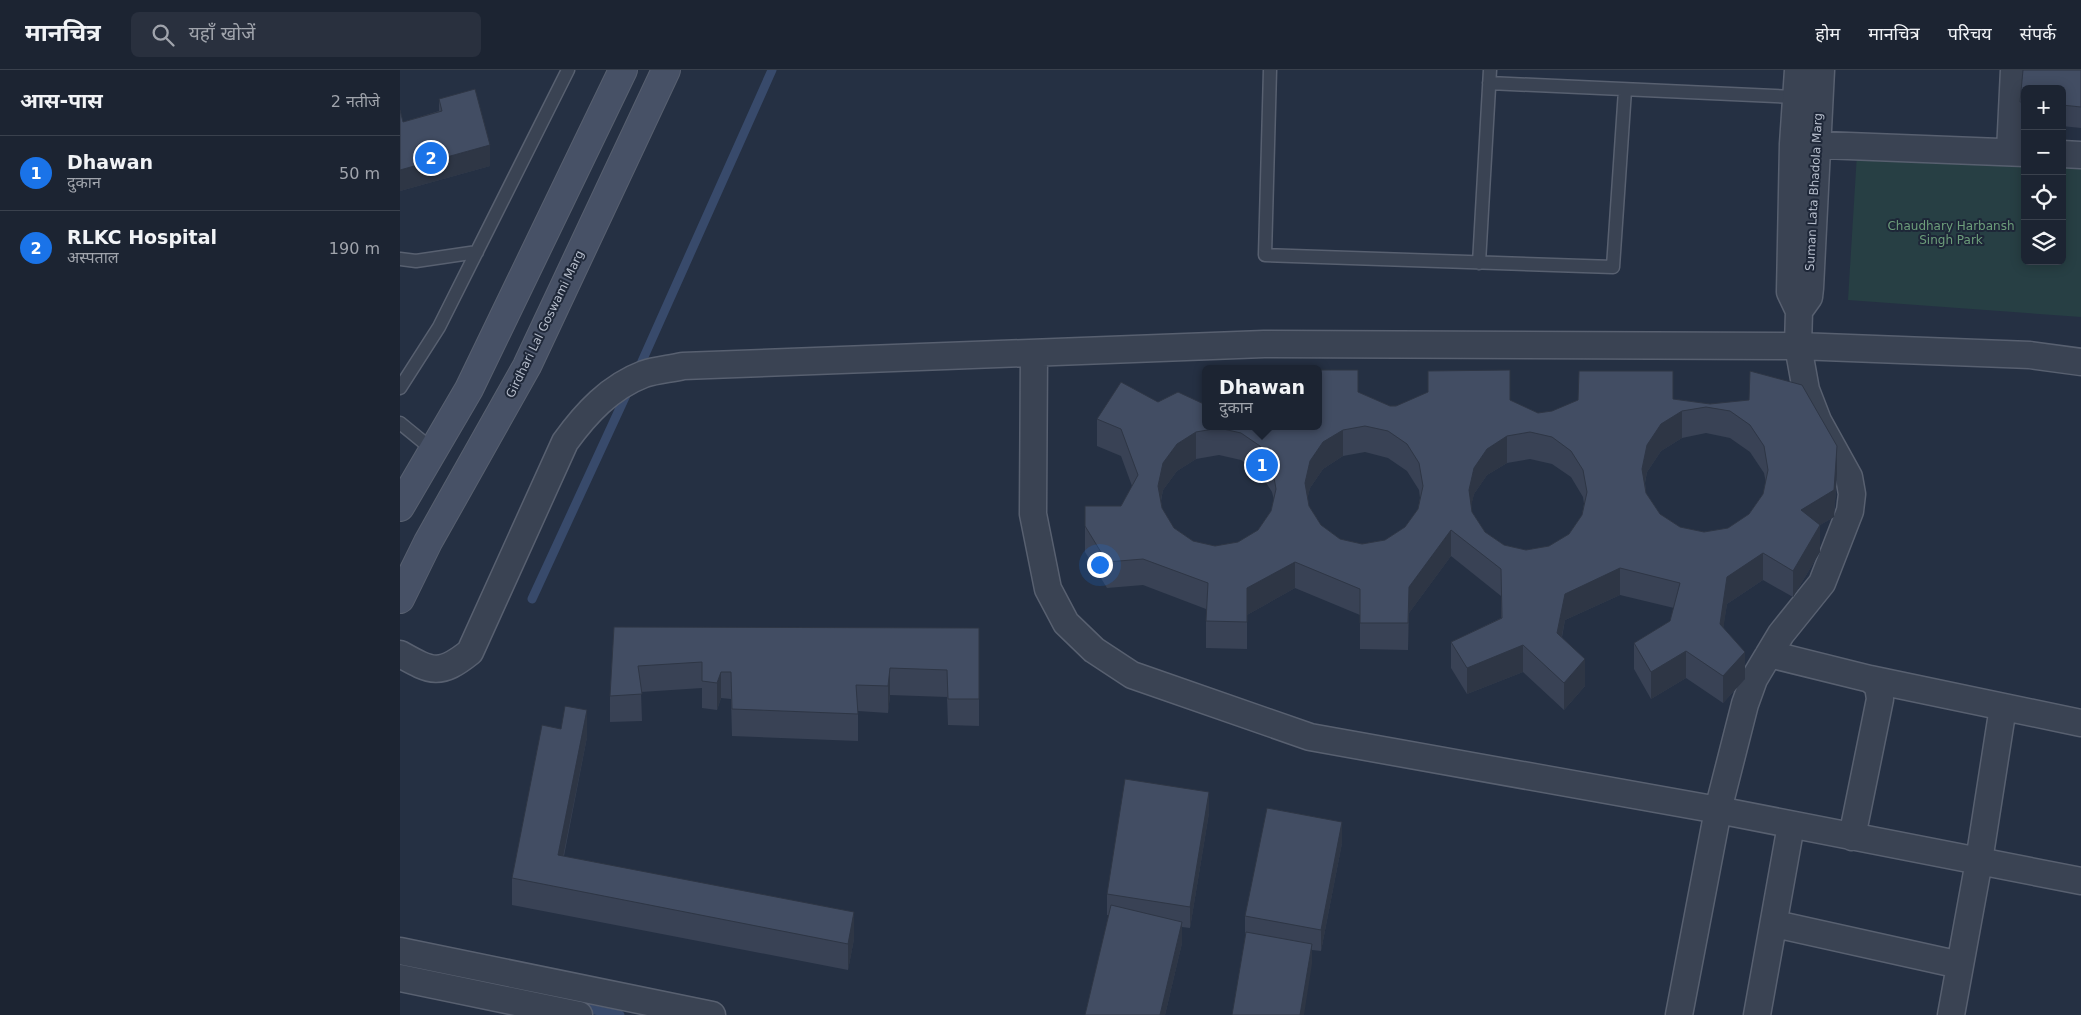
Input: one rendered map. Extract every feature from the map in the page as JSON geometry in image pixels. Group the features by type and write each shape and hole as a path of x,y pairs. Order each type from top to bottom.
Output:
{"main road":[{"path":"400,507 469,388 623,70"},
{"name":"Girdhari Lal Goswami Marg","path":"400,599 428,542 527,366 666,70"}],"street":[{"name":"Suman Lata Bhadola Marg","path":"1679,1015 1718,810 1745,704 1754,679 1781,634 1822,583 1850,511 1852,494 1849,477 1811,405 1806,390 1798,346 1799,311 1808,297 1810,288 1804,144 1796,97 1798,70"},
{"name":"Suman Lata Bhadola Marg","path":"1804,144 1821,70"},
{"path":"1804,144 2018,153 2014,70"},
{"path":"2066,154 2081,155"},
{"path":"400,654 424,667 436,670 453,666 470,652 565,442 583,417 616,387 645,374 683,366 1264,344 1798,346 2030,356 2081,362"},
{"path":"1034,353 1033,514 1048,588 1066,623 1094,650 1132,675 1310,736 1718,810 2081,881"},
{"path":"1769,654 1870,679 2081,724"},
{"path":"1852,837 1880,700 1878,686 1870,679"},
{"path":"1951,1015 1979,861 2003,707"},
{"path":"1757,1015 1791,825"},
{"path":"1774,924 1960,965"},
{"path":"400,952 712,1015"},
{"path":"400,978 579,1015"}],"lane":[{"path":"400,388 440,327 568,70"},
{"path":"1270,70 1265,255 1613,266 1625,90"},
{"path":"1479,263 1490,76 1625,90 1796,97"},
{"path":"400,259 416,261 477,252"},
{"path":"400,423 433,450"}],"green space":[{"name":"Chaudhary Harbansh Singh Park","path":"1857,154 2021,157 2021,265 2066,265 2066,156 2081,156 2081,317 1848,300"}],"building":[{"path":"2023,70 2081,70 2081,107 2066,105 2066,85 2022,85"},
{"path":"475,89 490,145 400,170 400,110 403,122 442,111 439,99"},
{"path":"1322,370 1358,370 1358,392 1390,406 1396,406 1428,392 1428,371 1510,370 1510,400 1538,413 1552,411 1578,400 1579,371 1673,371 1673,399 1710,404 1749,400 1750,371 1802,385 1837,446 1834,490 1801,510 1820,525 1793,571 1763,553 1727,577 1720,624 1745,652 1723,676 1686,651 1651,672 1634,643 1670,621 1680,583 1620,568 1565,594 1557,633 1585,659 1564,683 1523,645 1467,668 1451,642 1502,618 1501,569 1451,530 1409,587 1408,623 1360,623 1360,589 1295,562 1247,588 1247,622 1206,621 1208,583 1143,559 1107,562 1085,526 1085,506 1121,506 1138,475 1121,429 1097,419 1121,382 1158,402 1178,392 1202,403 1202,430 1208,430 1196,432 1177,444 1163,463 1158,486 1162,508 1174,528 1193,541 1215,546 1238,542 1258,530 1271,511 1276,489 1272,466 1260,446 1241,433 1228,430 1322,430","holes":["1706,407 1730,411 1750,425 1764,446 1768,470 1763,494 1749,514 1728,528 1704,532 1680,527 1660,514 1646,493 1642,469 1647,445 1661,424 1682,411","1365,426 1388,431 1407,444 1419,463 1423,486 1418,509 1405,527 1385,540 1362,544 1340,539 1321,525 1309,506 1305,483 1310,461 1323,442 1343,430","1530,432 1552,437 1571,451 1583,470 1587,492 1582,515 1569,534 1549,546 1526,550 1504,545 1485,532 1472,512 1469,490 1474,468 1487,449 1507,436"]},
{"path":"614,627 979,628 979,699 948,699 947,670 890,668 888,686 856,685 858,714 732,709 731,672 721,672 717,683 702,681 702,662 638,666 642,694 610,696"},
{"path":"565,706 587,710 558,855 854,912 848,944 512,878 542,725 561,729"},
{"path":"1125,779 1209,792 1190,907 1107,894"},
{"path":"1267,808 1342,822 1321,930 1245,916"},
{"path":"1111,905 1182,922 1160,1015 1085,1015"},
{"path":"1246,932 1312,944 1300,1015 1232,1015"}],"waterway":[{"path":"639,368 772,70"},
{"path":"532,599 626,395"},
{"path":"579,1007 620,1015"}],"place":[{"name":"RLKC Hospital","path":"431,158"},
{"name":"Dhawan","path":"1262,465"}]}
